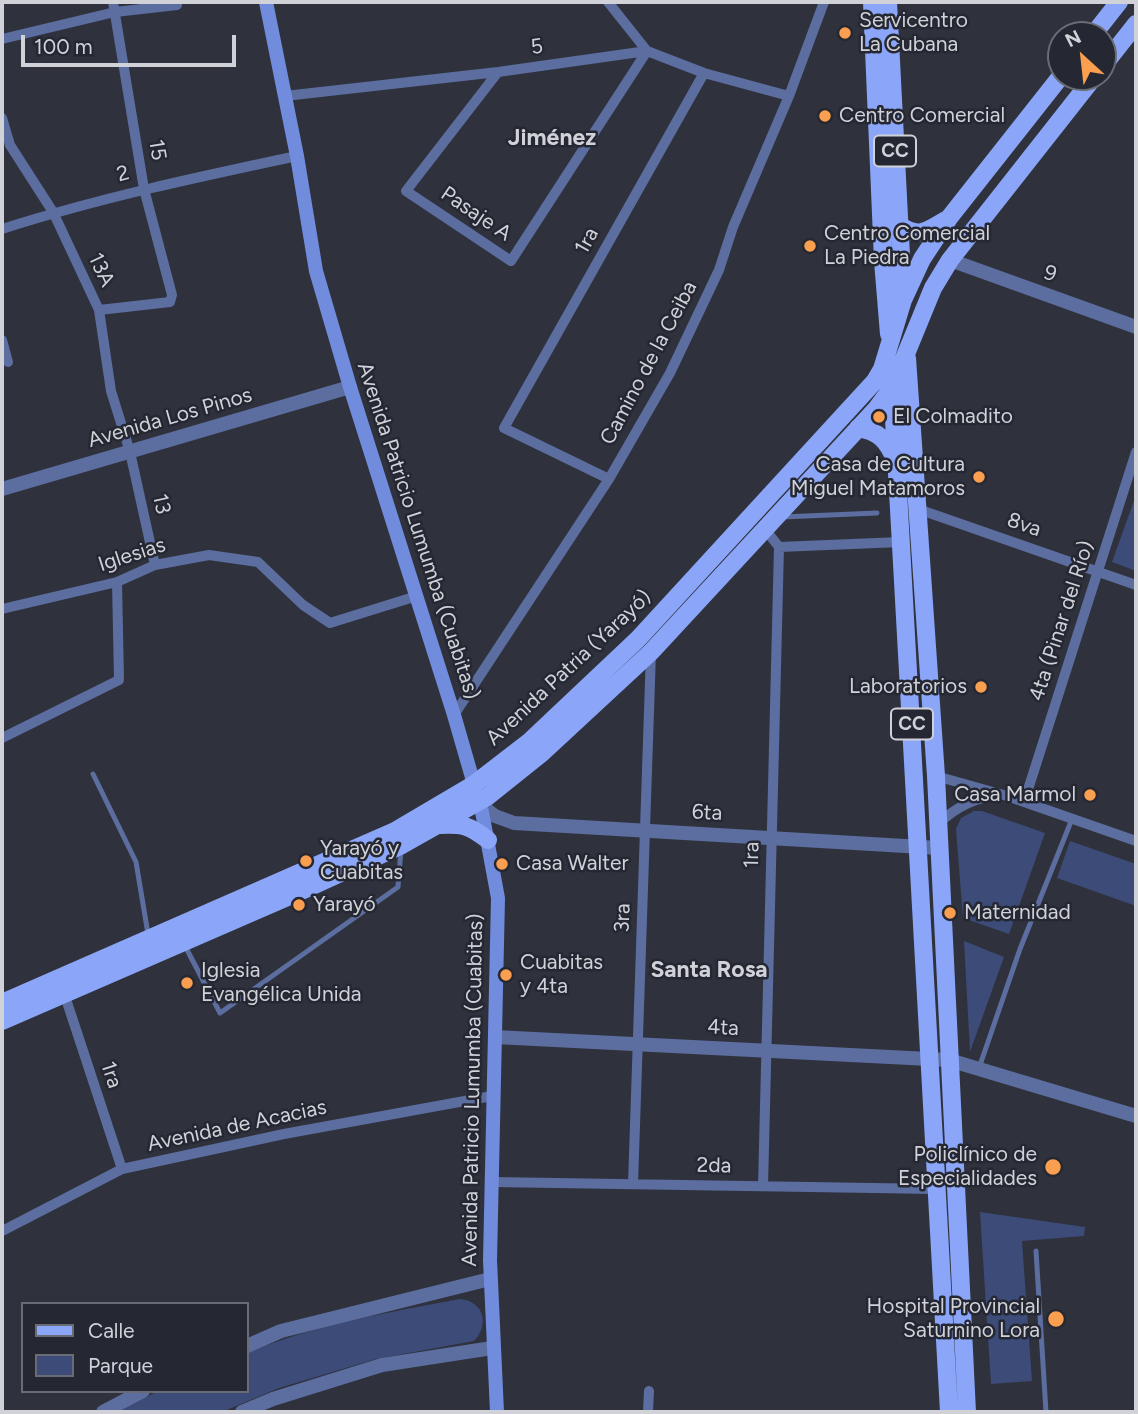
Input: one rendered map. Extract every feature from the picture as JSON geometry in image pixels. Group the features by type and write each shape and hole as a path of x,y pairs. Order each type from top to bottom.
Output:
{"main road":[{"name":"Avenida Patricio Lumumba (Cuabitas)","path":"267,2 316,271 454,715 482,812 498,898 490,1279 497,1412"},
{"name":"CC","path":"872,2 876,261 890,345 897,462 908,506 901,542 949,1412"},
{"name":"CC","path":"888,2 907,352 908,506 936,776 967,1412"},
{"path":"1104,21 1119,2"},
{"path":"1117,48 1136,24"},
{"path":"890,345 903,300 919,263 949,218 1049,91"},
{"path":"892,388 933,288 950,260 1083,91"},
{"path":"899,225 910,232 921,233 949,218"},
{"name":"Avenida Patria (Yarayó)","path":"2,1003 151,947 399,838 436,825 475,794 638,639 874,381 882,369 890,345"},
{"name":"Avenida Patria (Yarayó)","path":"2,1021 64,993 151,947 183,941 299,892 475,794 503,786 650,652 892,388"},
{"path":"858,428 879,434 897,462"},
{"path":"436,825 462,824 488,840"}],"street":[{"path":"608,2 647,51"},
{"name":"Camino de la Ceiba","path":"454,715 609,479 676,361 719,270 733,228 789,96 824,2"},
{"path":"2,39 114,7 177,5"},
{"name":"15","path":"99,310 170,302 172,295 144,189 114,7"},
{"name":"Pasaje A","path":"498,72 406,191 511,261 647,51"},
{"name":"5","path":"285,96 498,72 647,51 704,73 789,96"},
{"name":"1ra","path":"609,479 504,428 704,73"},
{"name":"13A","path":"2,118 6,147 53,212 99,310 111,391 130,452"},
{"name":"2","path":"2,229 53,212 144,189 297,156"},
{"name":"9","path":"950,260 1136,327"},
{"path":"2,340 8,362"},
{"name":"Avenida Los Pinos","path":"2,489 350,387"},
{"name":"13","path":"130,452 155,565"},
{"name":"4ta (Pinar del Río)","path":"1024,802 1136,452"},
{"name":"8va","path":"908,506 1136,585"},
{"path":"770,523 779,547 901,542"},
{"name":"1ra","path":"763,1186 779,547"},
{"name":"Iglesias","path":"2,610 117,582 155,565 209,555 258,562 303,605 330,623 417,596"},
{"path":"2,738 119,680 117,582"},
{"name":"3ra","path":"634,1184 650,652"},
{"path":"936,776 1007,796 1136,841"},
{"name":"6ta","path":"475,794 495,816 514,823 939,848"},
{"path":"938,825 948,814 966,803 985,796 1007,796"},
{"name":"1ra","path":"64,993 122,1169"},
{"name":"4ta","path":"495,1037 950,1060"},
{"path":"950,1060 1136,1115"},
{"name":"Avenida de Acacias","path":"2,1231 122,1169 284,1134 492,1096"},
{"name":"2da","path":"492,1182 936,1189"},
{"path":"248,1346 281,1331 490,1279"},
{"path":"242,1412 273,1399 382,1365 492,1348"},
{"path":"648,1412 649,1391"},
{"path":"103,1412 139,1393"}],"lane":[{"path":"770,523 877,513"},
{"path":"93,774 136,862 151,947"},
{"path":"979,1068 1020,949 1072,819"},
{"path":"183,941 220,1013 398,887 399,838"},
{"path":"1036,1251 1046,1412"}],"green space":[{"path":"1136,495 1136,571 1112,562"},
{"path":"974,811 982,811 1045,833 1009,934 963,918 956,829 961,818"},
{"path":"1070,841 1136,864 1136,906 1057,878"},
{"path":"964,941 1004,957 970,1052"},
{"path":"980,1212 1085,1227 1084,1236 1022,1241 1032,1381 991,1384"},
{"path":"460,1299 475,1304 483,1321 474,1341 376,1359 279,1388 222,1412 118,1412 154,1393 248,1393 248,1353 325,1327"}],"place":[{"name":"Servicentro La Cubana","path":"845,33"},
{"name":"Centro Comercial","path":"825,116"},
{"name":"Centro Comercial La Piedra","path":"810,246"},
{"name":"El Colmadito","path":"879,417"},
{"name":"Casa de Cultura Miguel Matamoros","path":"979,477"},
{"name":"Laboratorios","path":"981,687"},
{"name":"Casa Marmol","path":"1090,795"},
{"name":"Yarayó y Cuabitas","path":"306,861"},
{"name":"Casa Walter","path":"502,864"},
{"name":"Yarayó","path":"299,905"},
{"name":"Maternidad","path":"950,913"},
{"name":"Cuabitas y 4ta","path":"506,975"},
{"name":"Iglesia Evangélica Unida","path":"187,983"},
{"name":"Policlínico de Especialidades","path":"1053,1167"},
{"name":"Hospital Provincial Saturnino Lora","path":"1056,1319"}],"district":[{"name":"Jiménez","path":"552,138"},
{"name":"Santa Rosa","path":"709,970"}]}
